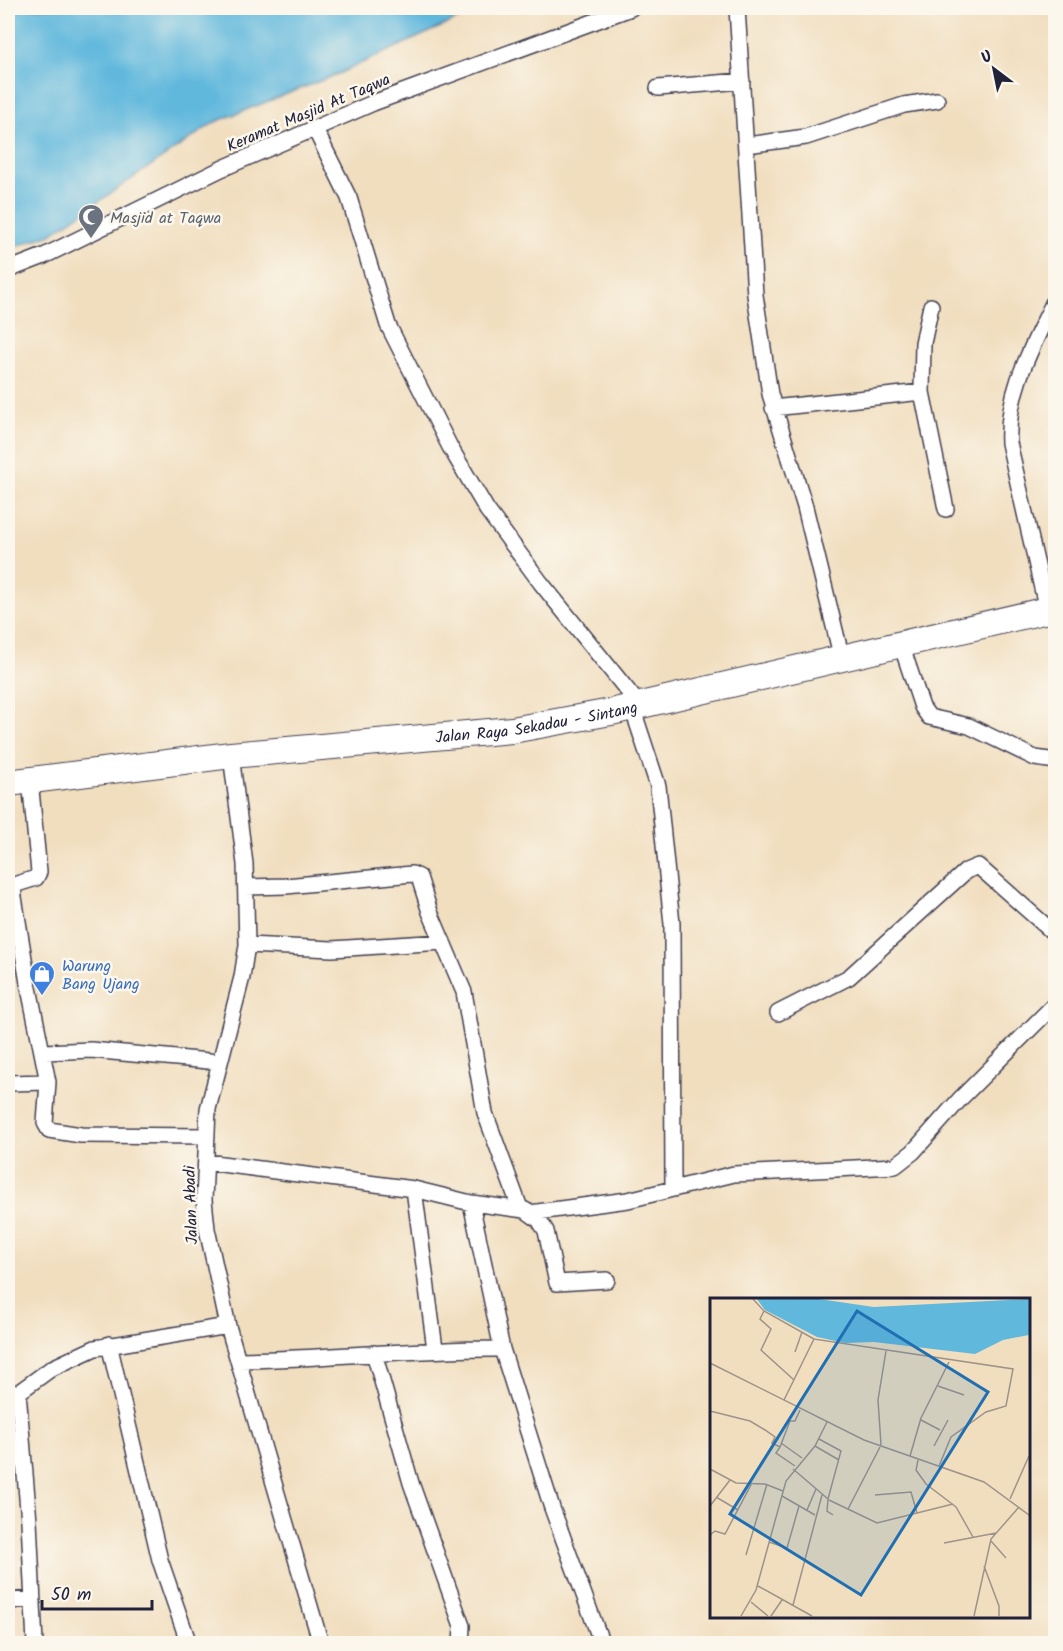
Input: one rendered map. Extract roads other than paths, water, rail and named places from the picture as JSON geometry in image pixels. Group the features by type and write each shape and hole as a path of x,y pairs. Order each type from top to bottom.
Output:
{"highway":[{"name":"Jalan Raya Sekadau - Sintang","path":"19,782 231,755 512,730 636,706 1051,609"}],"street":[{"name":"Keramat Masjid At Taqwa","path":"8,270 44,256 221,169 373,103 631,8"},
{"path":"737,8 755,295 773,408 805,507 842,658"},
{"path":"658,88 742,81"},
{"path":"747,145 806,137 904,105 937,100"},
{"path":"315,129 349,198 388,325 450,447 487,510 636,706 658,786 672,924 674,1188"},
{"path":"1051,609 1008,443 1008,428 1013,392 1056,297"},
{"path":"931,306 922,351 922,392 946,509"},
{"path":"773,408 922,392"},
{"path":"901,644 922,707 929,717 969,726 1035,758 1056,761"},
{"name":"Jalan Abadi","path":"231,755 246,887 247,945 242,977 208,1109 207,1229 228,1326 321,1644"},
{"path":"19,782 39,872 36,878 17,884 13,891 27,983 44,1053 48,1082 45,1123 49,1130 81,1135 207,1136"},
{"path":"778,1013 849,977 966,871 978,866 1056,935"},
{"path":"246,887 286,886 416,874 464,992 485,1113 525,1210 546,1231 557,1283 607,1280"},
{"path":"247,945 332,949 442,942"},
{"path":"206,1162 414,1189 471,1203 525,1210 628,1200 734,1174 895,1166 913,1152 961,1098 1056,1003"},
{"path":"44,1053 91,1050 219,1062"},
{"path":"8,1083 48,1082"},
{"path":"414,1189 435,1348"},
{"path":"471,1203 502,1349 552,1508 602,1644"},
{"path":"35,1644 29,1521 13,1396 52,1368 95,1348 228,1326"},
{"path":"109,1344 160,1560 189,1644"},
{"path":"239,1360 297,1359 435,1348 502,1349"},
{"path":"374,1353 411,1483 462,1626 461,1644"},
{"path":"8,1601 32,1599"}],"water":[{"path":"8,8 482,8 338,74 215,122 51,234 8,249"}],"place":[{"name":"Masjid at Taqwa","path":"91,240"},
{"name":"Warung Bang Ujang","path":"42,997"}]}
